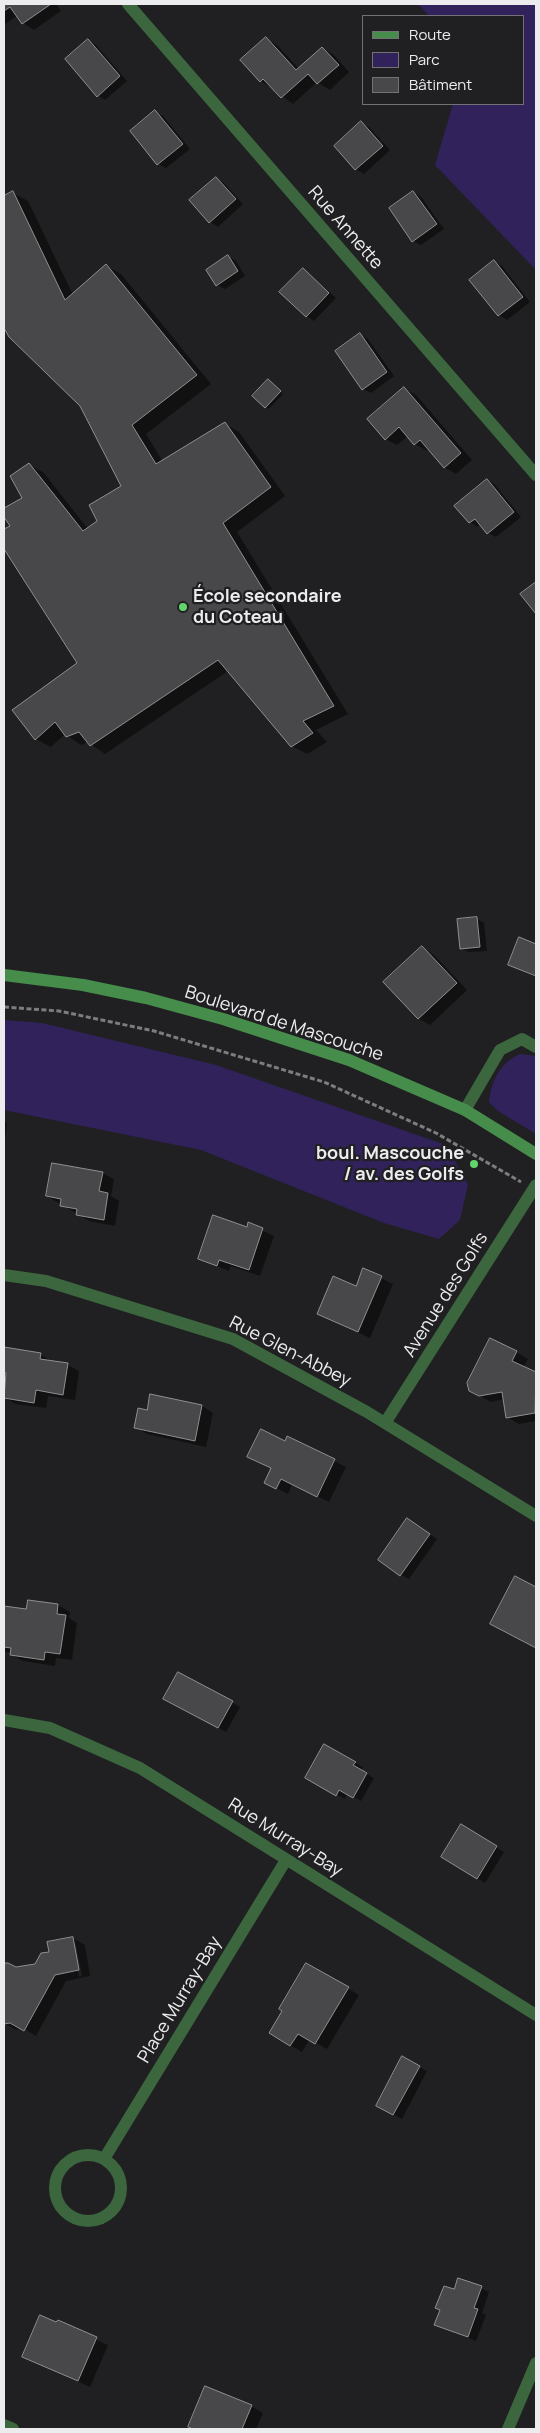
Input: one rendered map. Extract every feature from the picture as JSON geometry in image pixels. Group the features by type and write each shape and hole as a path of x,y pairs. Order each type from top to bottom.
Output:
{"street":[{"name":"Rue Annette","path":"128,4 536,475"},
{"name":"Boulevard de Mascouche","path":"4,975 146,998 349,1060 465,1110 536,1154"},
{"path":"465,1110 500,1050 522,1039 536,1047"},
{"name":"Avenue des Golfs","path":"385,1423 536,1185"},
{"name":"Rue Glen-Abbey","path":"4,1275 46,1281 233,1339 385,1423 536,1516"},
{"name":"Rue Murray-Bay","path":"4,1720 50,1728 140,1768 536,2015"},
{"name":"Place Murray-Bay","path":"104,2159 286,1860"},
{"path":"88,2155 104,2159 119,2175 122,2187 118,2203 107,2216 97,2220 85,2222 74,2218 66,2213 59,2204 55,2189 58,2174 73,2158 88,2155"},
{"path":"508,2429 536,2363"},
{"path":"4,2425 13,2429"}],"path":[{"path":"4,1006 59,1011 154,1031 324,1082 436,1132 512,1177"}],"green space":[{"path":"418,4 536,4 536,270 435,165 453,105 525,105 525,15 428,15"},
{"path":"4,1020 42,1023 216,1065 446,1145 468,1185 460,1220 439,1239 384,1223 201,1150 4,1110"},
{"path":"520,1054 536,1056 536,1134 498,1111 489,1102 492,1087 498,1073 507,1062"}],"building":[{"path":"4,4 51,4 22,24 10,7 4,11"},
{"path":"266,37 296,70 322,47 339,65 317,84 308,74 281,98 263,79 260,82 240,60"},
{"path":"88,39 120,76 97,97 65,59"},
{"path":"155,110 183,144 157,165 130,131"},
{"path":"361,121 383,146 355,170 334,146"},
{"path":"216,177 236,199 209,223 189,200"},
{"path":"13,191 65,300 106,264 197,375 132,425 156,464 225,422 271,487 223,523 334,706 303,721 313,733 291,747 218,660 90,746 79,732 66,737 55,722 35,740 12,710 77,663 4,549 4,529 10,526 4,517 4,508 22,498 10,476 29,463 83,531 97,521 89,505 121,486 80,406 9,337 4,328 4,196"},
{"path":"413,191 437,224 412,242 389,208"},
{"path":"228,255 238,271 216,286 206,270"},
{"path":"494,260 523,297 498,316 469,280"},
{"path":"303,268 329,293 306,317 279,292"},
{"path":"360,333 387,372 362,390 335,351"},
{"path":"268,379 281,391 265,408 252,396"},
{"path":"404,387 461,453 444,468 420,440 414,445 399,427 385,440 367,419"},
{"path":"487,479 514,512 487,534 475,519 469,523 454,506"},
{"path":"536,582 536,614 520,594"},
{"path":"477,917 480,947 460,949 457,919"},
{"path":"519,937 536,944 536,976 508,965"},
{"path":"422,946 457,983 418,1019 383,982"},
{"path":"52,1163 103,1172 99,1191 108,1193 104,1220 76,1215 77,1209 60,1206 61,1199 46,1196"},
{"path":"213,1215 247,1227 248,1222 263,1228 249,1270 219,1260 217,1266 198,1259"},
{"path":"363,1268 382,1276 358,1332 317,1314 333,1276 356,1286"},
{"path":"490,1338 517,1351 512,1361 536,1372 535,1413 506,1418 502,1392 479,1396 469,1391 467,1383"},
{"path":"4,1347 41,1353 40,1359 68,1363 63,1395 36,1390 34,1403 4,1398 6,1373 4,1372"},
{"path":"150,1394 202,1405 195,1441 134,1428 138,1408 147,1410"},
{"path":"261,1429 285,1441 287,1436 335,1459 317,1497 281,1479 276,1489 264,1483 271,1468 247,1457"},
{"path":"407,1518 430,1534 400,1576 378,1560"},
{"path":"515,1576 536,1587 536,1648 490,1624"},
{"path":"28,1600 58,1604 57,1614 66,1615 60,1654 45,1652 44,1660 10,1655 11,1648 4,1647 4,1606 26,1609"},
{"path":"178,1672 233,1701 218,1728 163,1699"},
{"path":"324,1744 356,1762 353,1765 367,1773 353,1798 339,1790 336,1796 305,1778"},
{"path":"461,1824 497,1846 477,1879 441,1857"},
{"path":"73,1937 79,1970 55,1975 24,2031 10,2023 4,2024 4,1963 16,1967 35,1964 41,1953 49,1952 47,1942"},
{"path":"306,1963 349,1987 315,2044 298,2034 290,2046 269,2033 282,2011 279,2009"},
{"path":"402,2056 420,2066 393,2115 376,2106"},
{"path":"458,2278 482,2286 474,2308 478,2309 468,2337 434,2325 440,2310 435,2308 444,2286 454,2289"},
{"path":"40,2315 56,2322 58,2320 97,2337 78,2381 22,2357"},
{"path":"205,2386 252,2405 242,2429 193,2429 188,2427"}],"place":[{"name":"École secondaire du Coteau","path":"183,607"},
{"name":"boul. Mascouche / av. des Golfs","path":"474,1164"}]}
